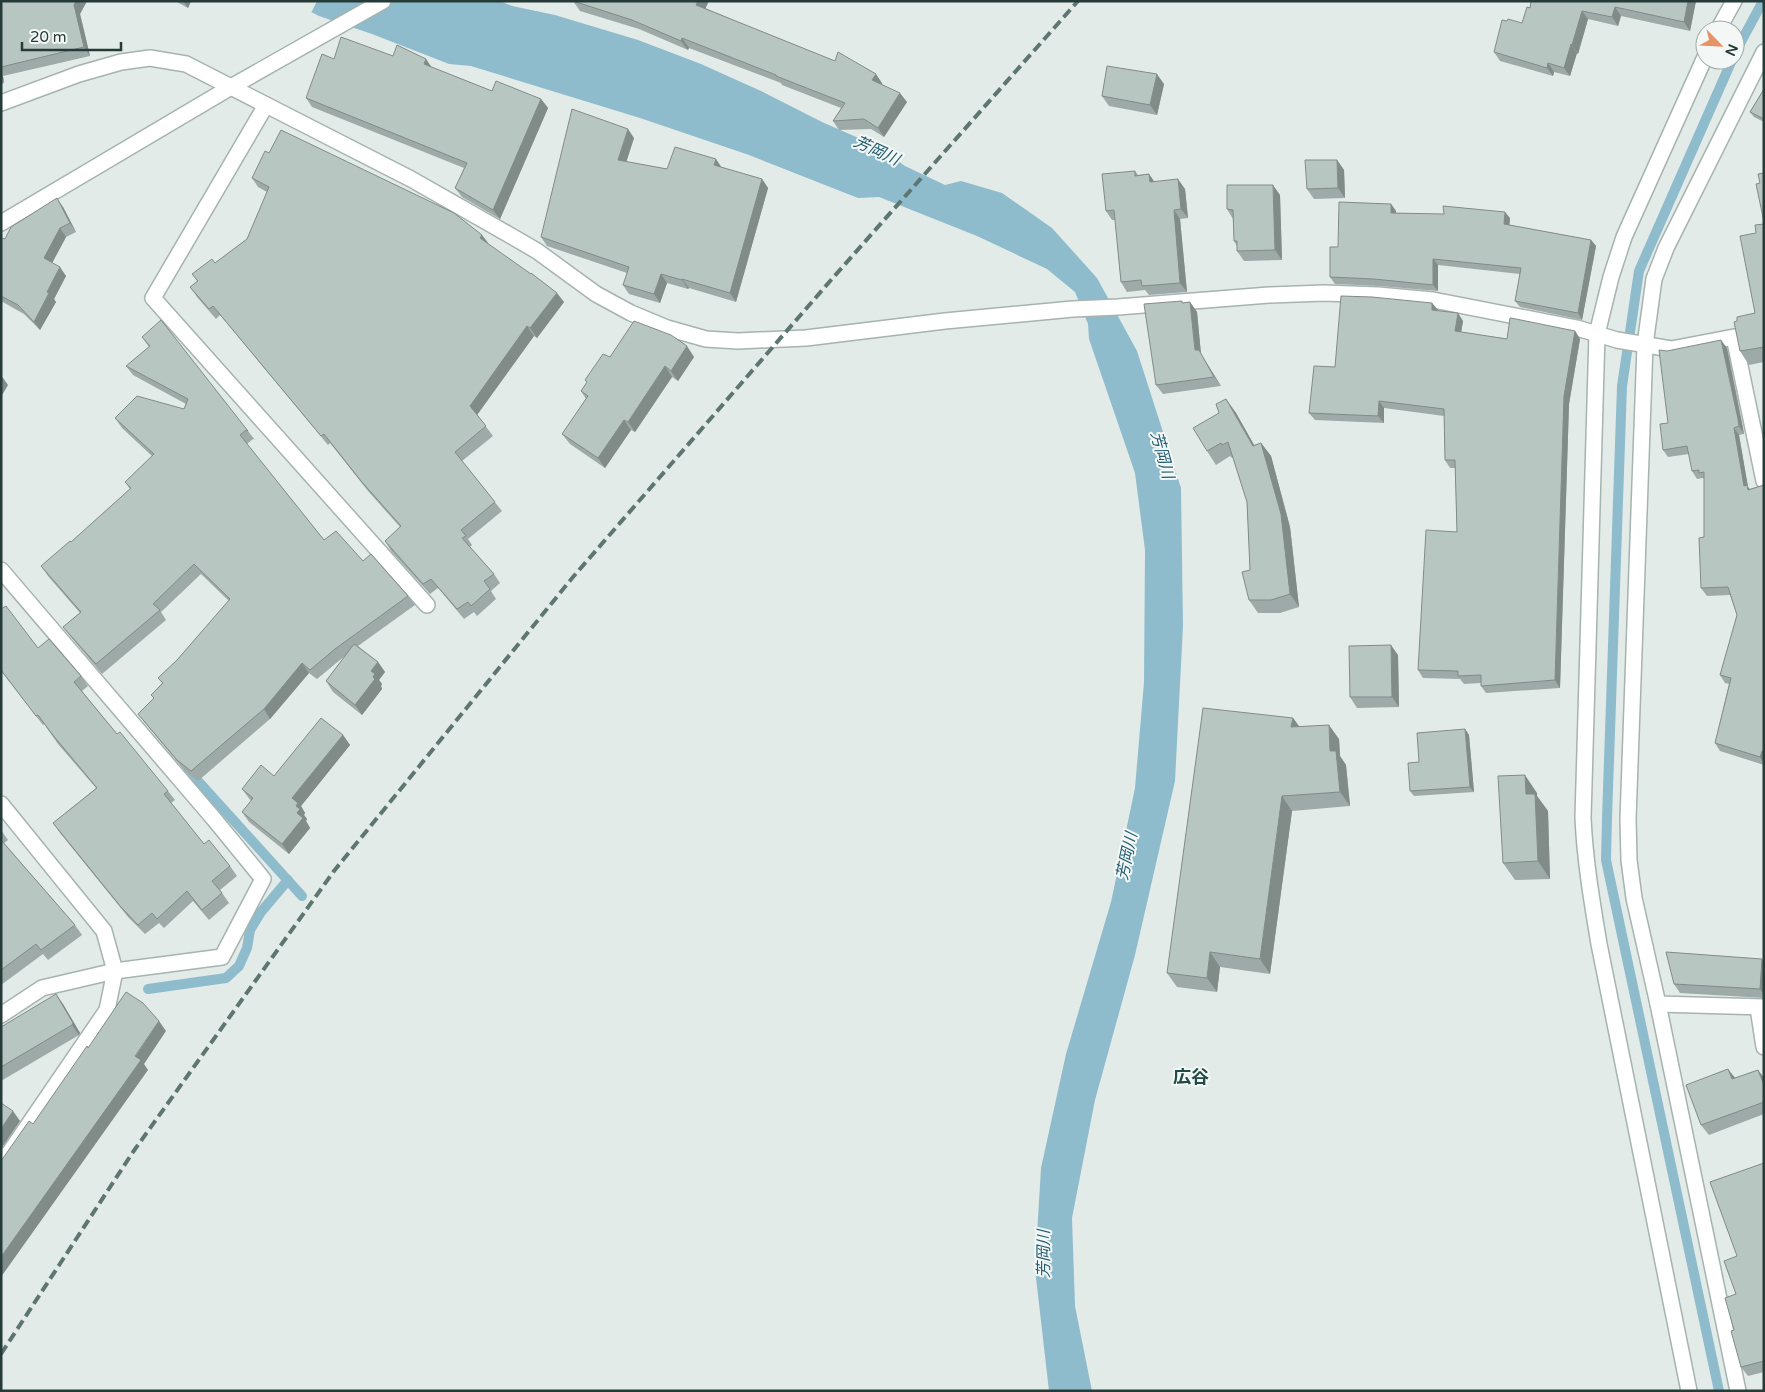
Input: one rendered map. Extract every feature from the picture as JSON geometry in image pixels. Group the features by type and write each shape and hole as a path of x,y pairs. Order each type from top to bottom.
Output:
{"street":[{"path":"1,223 231,87 383,1"},
{"path":"1724,20 1734,1"},
{"path":"1738,1391 1658,1004 1634,898 1629,860 1628,819 1641,344 1654,279 1666,248 1764,52"},
{"path":"1,103 79,74 122,62 150,58 186,64 411,179 513,236 596,294 631,313 667,328 706,339 738,342 806,338 945,321 1073,309 1269,295 1324,293 1433,300 1577,328 1617,340 1671,349 1734,337 1764,481"},
{"path":"1689,1391 1599,944 1585,854 1583,818 1597,334 1611,277 1624,237 1699,70"},
{"path":"266,105 153,298 427,605"},
{"path":"1,570 263,879 222,957 115,971 42,988 1,1015"},
{"path":"1,804 104,931 115,971 107,1010 1,1165"},
{"path":"1658,1004 1761,1007 1764,1047"}],"water":[{"name":"芳岡川","path":"289,1 500,1 512,6 555,15 638,40 701,64 761,91 822,122 879,147 905,166 945,185 961,181 1002,193 1052,228 1097,278 1137,351 1181,488 1183,626 1175,781 1135,955 1095,1100 1072,1218 1075,1306 1092,1391 1049,1391 1035,1269 1041,1168 1066,1054 1111,902 1135,788 1144,682 1145,550 1135,473 1089,339 1088,324 1075,292 1047,269 977,236 879,197 858,198 749,155 640,118 471,66 449,64 319,16"}],"pier":[{"path":"286,1 317,1 310,15"}],"building":[{"path":"1,1 76,1 74,5 84,47 1,67"},
{"path":"573,1 698,1 696,5 835,61 838,52 876,74 872,80 900,93 878,128 864,119 833,121 845,103 682,38 681,41 632,20"},
{"path":"1531,1 1688,1 1684,22 1615,7 1612,17 1582,11 1564,68 1548,63 1547,68 1494,52 1502,20 1507,21 1508,19 1522,23 1527,7 1530,8"},
{"path":"341,37 393,56 397,45 426,59 424,64 492,91 496,81 541,99 493,210 455,188 467,163 306,98 322,54 334,59"},
{"path":"1107,66 1157,74 1150,105 1102,96"},
{"path":"1764,89 1764,119 1750,112"},
{"path":"572,109 628,129 618,160 667,169 675,147 716,159 714,165 762,179 730,293 661,274 654,294 623,285 629,267 541,237"},
{"path":"281,130 454,213 482,235 480,238 557,293 530,328 527,326 470,406 486,426 455,452 495,502 461,530 466,536 462,538 494,574 484,581 490,589 471,606 468,602 457,609 431,579 423,584 385,541 401,526 361,481 324,434 321,436 213,306 209,309 190,287 198,281 192,274 212,259 215,263 247,239 269,187 252,178 265,151 269,153"},
{"path":"1305,160 1337,160 1338,188 1307,189"},
{"path":"1135,171 1135,176 1149,174 1150,182 1178,179 1181,209 1174,210 1180,283 1142,286 1141,280 1121,282 1114,210 1106,211 1102,174"},
{"path":"1764,173 1764,222 1756,184 1760,183 1758,174"},
{"path":"1227,185 1273,185 1275,250 1237,251 1237,241 1234,241 1233,210 1227,209"},
{"path":"57,198 70,223 60,228 44,258 60,267 34,322 18,305 1,296 1,239 5,239 11,227"},
{"path":"1339,202 1391,204 1391,213 1444,214 1443,206 1505,212 1504,224 1591,240 1578,313 1515,301 1521,268 1433,259 1433,285 1330,277 1330,247 1338,247"},
{"path":"1764,224 1764,347 1740,351 1734,322 1737,321 1737,317 1755,313 1740,236 1756,233 1755,225"},
{"path":"1341,296 1432,303 1432,310 1458,313 1455,331 1507,339 1510,318 1575,331 1564,396 1555,680 1481,686 1481,675 1458,676 1458,671 1418,670 1426,530 1457,532 1455,460 1445,460 1444,409 1379,401 1378,416 1309,413 1314,366 1335,367"},
{"path":"1182,301 1182,303 1190,302 1195,350 1199,350 1214,377 1156,385 1144,304"},
{"path":"161,320 248,431 246,430 240,435 324,540 336,531 363,561 371,554 408,596 335,649 310,670 302,663 264,709 191,771 177,760 138,714 154,698 151,695 163,683 158,678 177,660 230,599 194,564 153,604 160,610 96,664 63,627 81,612 41,566 71,542 131,488 125,482 154,454 115,418 137,396 184,409 188,399 126,366 150,346 142,337"},
{"path":"634,321 671,335 687,346 671,371 665,366 628,422 624,420 598,458 562,434 588,396 581,391 587,382 585,380 603,354 610,357"},
{"path":"1721,340 1738,419 1739,426 1734,428 1744,486 1747,485 1748,490 1764,485 1764,752 1762,751 1760,757 1715,743 1731,678 1720,675 1737,615 1728,587 1701,588 1699,538 1704,537 1704,472 1699,473 1699,470 1692,471 1687,446 1663,450 1660,424 1668,423 1659,350 1667,351"},
{"path":"1226,399 1253,446 1261,443 1281,514 1290,594 1271,600 1249,600 1242,572 1250,570 1247,502 1228,442 1222,445 1221,443 1207,451 1193,428 1219,413 1216,404"},
{"path":"6,606 38,648 49,639 81,676 74,682 117,734 120,732 168,791 164,794 204,844 209,840 230,866 212,881 222,893 202,910 187,891 157,919 152,913 138,925 121,907 53,823 97,788 38,715 36,716 1,670 1,609"},
{"path":"354,644 378,662 371,671 375,674 373,677 375,679 355,705 326,681"},
{"path":"1391,645 1392,697 1350,697 1349,646"},
{"path":"1203,708 1293,718 1291,727 1329,725 1330,751 1336,751 1340,792 1282,796 1260,959 1210,952 1207,978 1167,973"},
{"path":"321,718 343,735 292,798 298,803 296,806 300,809 297,813 303,818 282,844 242,812 253,798 242,789 261,765 274,776"},
{"path":"1465,729 1470,787 1410,791 1408,763 1419,762 1417,733"},
{"path":"1525,775 1526,794 1535,794 1538,861 1503,863 1498,776"},
{"path":"1,840 75,925 41,950 36,944 1,970"},
{"path":"1666,952 1762,959 1760,989 1674,984"},
{"path":"126,992 143,1003 159,1021 135,1056 141,1060 1,1257 1,1161 29,1121 33,1124"},
{"path":"56,994 73,1023 72,1025 1,1067 1,1027"},
{"path":"1728,1069 1732,1079 1758,1070 1764,1085 1764,1102 1701,1125 1686,1085"},
{"path":"1,1103 13,1111 1,1129"},
{"path":"1764,1163 1764,1361 1741,1367 1731,1331 1734,1330 1725,1298 1736,1294 1724,1261 1737,1256 1710,1182"}],"waterway":[{"path":"1745,34 1763,1"},
{"path":"1719,1391 1606,860 1622,386 1639,271 1728,70"},
{"path":"189,771 302,896"},
{"path":"148,989 226,978 239,966 247,948 250,930 261,912 288,880"}],"railway":[{"path":"1,1354 133,1152 334,871 573,577 831,280 1078,1"}],"district":[{"name":"広谷","path":"1191,1077"}]}
